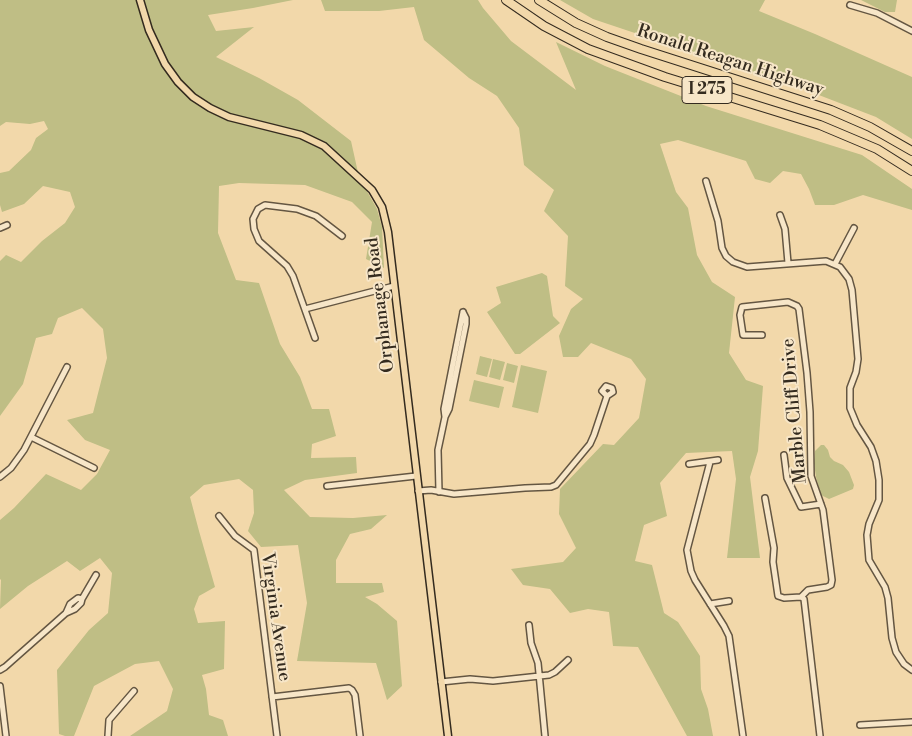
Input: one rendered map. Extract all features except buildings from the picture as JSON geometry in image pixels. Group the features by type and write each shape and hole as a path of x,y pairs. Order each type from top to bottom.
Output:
{"highway":[{"name":"Ronald Reagan Highway","path":"506,0 544,26 588,49 665,77 820,125 877,149 912,170"},
{"name":"Ronald Reagan Highway","path":"539,0 576,22 608,37 831,110 870,127 912,151"}],"main road":[{"name":"Orphanage Road","path":"140,0 150,30 165,64 178,82 193,97 210,108 230,116 301,135 316,142 332,152 372,190 382,207 386,218 448,736"}],"street":[{"path":"850,5 877,13 912,31"},
{"path":"706,181 718,221 722,248 729,259 736,265 747,267 822,261 835,264 844,270 851,283 858,359 856,372 850,388 850,408 856,425 871,447 876,461 879,480 878,500 866,535 869,560 885,587 892,638 896,652 904,664 912,670"},
{"path":"315,338 290,270 259,242 252,223 254,215 258,209 265,205 297,210 316,216 342,236"},
{"path":"780,215 785,229 788,264"},
{"path":"0,228 7,225"},
{"path":"835,264 854,228"},
{"path":"305,310 394,286"},
{"name":"Marble Cliff Drive","path":"762,335 742,335 740,315 742,307 791,302 800,309 810,412 812,476 823,510 832,580 831,585 808,590 801,597"},
{"path":"439,492 438,450 445,417 449,409 466,324 463,312 444,409 445,417"},
{"path":"0,477 18,460 67,367"},
{"path":"418,491 431,490 454,494 551,487 556,485 590,444 607,396"},
{"path":"31,437 94,468"},
{"path":"784,455 787,478 801,507 821,504"},
{"path":"689,464 718,460"},
{"path":"710,462 687,550 695,580 729,636 742,736"},
{"path":"327,486 416,476"},
{"path":"766,498 774,548 773,562 778,596 784,598 804,598 820,736"},
{"name":"Virginia Avenue","path":"219,516 235,536 254,550 277,736"},
{"path":"0,670 66,613 75,609 81,603 96,575"},
{"path":"710,604 729,601"},
{"path":"529,625 531,643 536,657 539,676 546,736"},
{"path":"442,682 470,678 493,681 539,676 552,673 568,660"},
{"path":"0,686 6,736"},
{"path":"272,697 349,688 355,695 360,736"},
{"path":"108,736 109,720 134,691"},
{"path":"860,726 912,722"}],"shaded area":[{"path":"0,0 293,0 208,15 216,31 254,27 216,57 298,100 351,141 359,177 377,209 382,227 384,268 366,259 372,222 352,202 305,185 239,183 219,186 218,233 236,280 259,283 280,344 300,377 312,409 329,409 336,436 312,444 311,458 356,457 357,473 305,480 284,490 310,517 353,518 387,515 371,529 350,534 336,560 336,583 382,583 384,592 365,597 377,604 397,621 402,686 387,700 376,663 297,661 307,603 298,545 261,547 248,531 254,513 253,490 239,479 204,485 190,497 215,587 199,596 194,609 198,623 225,621 224,669 202,675 206,689 209,715 223,720 228,736 130,736 167,711 173,689 159,661 135,664 94,686 74,736 59,734 57,670 89,630 108,613 112,573 100,558 80,571 67,561 28,586 0,609 0,520 46,474 81,490 97,474 110,450 85,440 67,420 93,413 107,358 103,329 82,308 58,318 52,334 36,338 23,384 0,416 0,261 6,255 21,262 42,241 65,223 75,207 70,192 43,186 24,204 2,212 0,205 0,173 9,171 31,150 36,138 48,129 44,121 30,124 6,122 0,126"},
{"path":"321,0 478,0 511,41 576,90 556,42 605,66 706,106 862,155 912,189 912,210 863,195 834,205 815,205 801,174 783,171 770,183 755,179 746,161 678,140 660,144 676,192 688,208 697,255 712,282 735,297 729,353 746,380 763,386 758,451 750,477 760,558 727,558 736,479 732,451 686,453 660,483 667,516 644,525 635,561 652,565 664,613 678,622 700,656 701,689 708,709 713,736 687,736 638,647 613,646 609,612 588,609 570,613 550,589 523,585 511,569 563,562 576,548 559,514 560,489 603,444 614,445 639,418 646,379 631,359 591,343 578,357 563,357 559,336 571,309 583,299 565,286 568,236 544,211 554,190 524,165 519,128 497,96 469,78 424,40 414,7 379,11 325,11"},
{"path":"560,0 765,0 759,11 912,77 912,139 876,117 811,92 593,19"},
{"path":"861,0 897,0 895,12 885,12"},
{"path":"542,273 547,276 553,316 560,323 520,354 515,354 487,312 501,303 496,287"},
{"path":"480,356 492,359 487,377 476,374"},
{"path":"493,359 505,362 500,380 489,377"},
{"path":"507,363 518,366 514,383 503,380"},
{"path":"521,365 547,371 538,413 512,407"},
{"path":"474,380 504,387 499,408 469,401"},
{"path":"821,445 824,445 834,461 843,465 849,472 854,485 853,489 829,499 821,495 816,477 815,451"}]}
